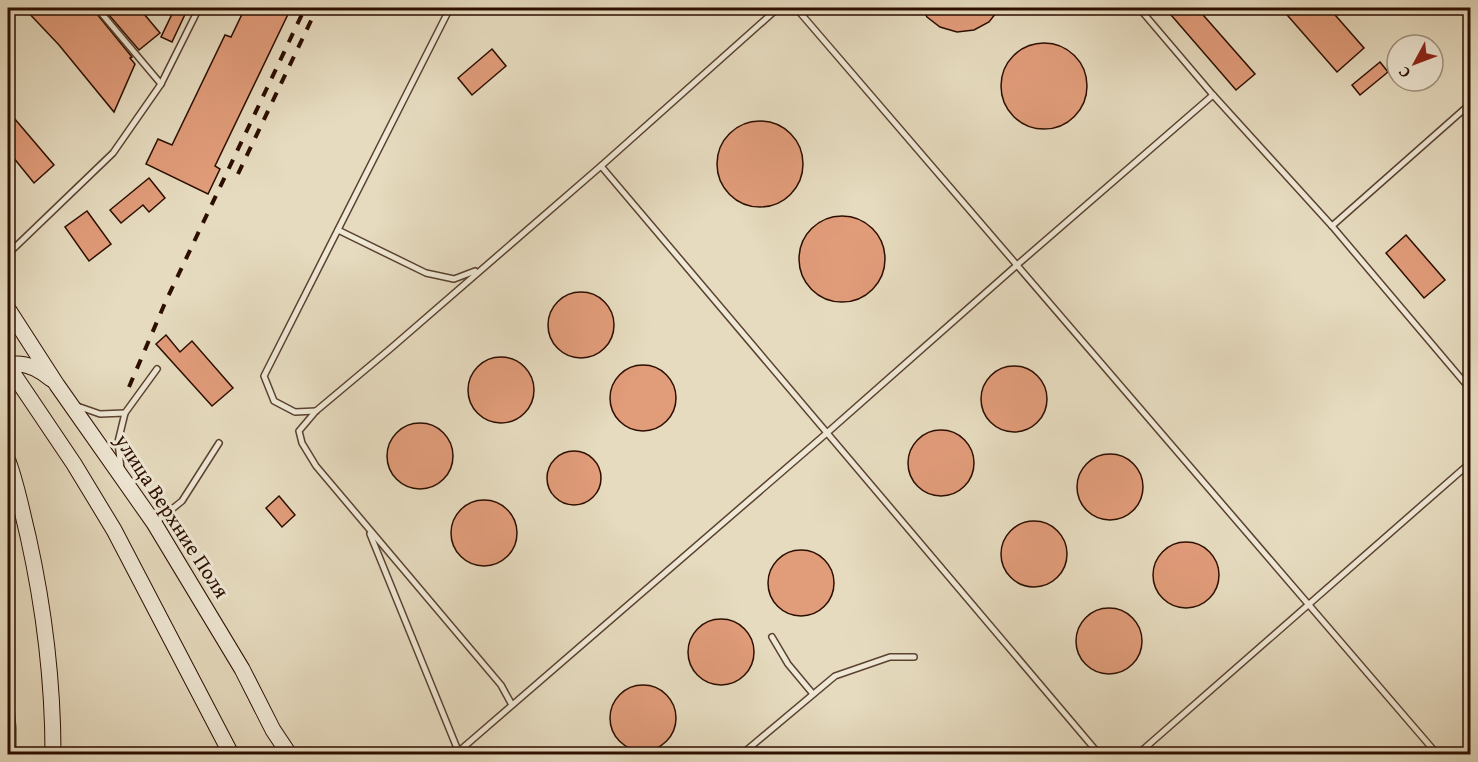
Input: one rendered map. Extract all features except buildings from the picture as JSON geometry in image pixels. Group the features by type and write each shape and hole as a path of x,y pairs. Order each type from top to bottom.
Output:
{"main road":[{"name":"улица Верхние Поля","path":"8,309 57,385 122,474 154,523 236,659 273,730 289,754"},
{"path":"57,385 45,374 28,365 17,362 8,365 74,464 114,530 231,754"},
{"path":"8,461 28,536 42,608 52,698 52,754"},
{"path":"273,730 282,754"}],"lane":[{"path":"97,8 161,84"},
{"path":"8,254 113,153 161,84 199,8"},
{"path":"316,411 295,412 274,401 264,376 450,8"},
{"path":"513,705 501,685 316,466 302,442 299,431 316,411 601,166 778,8"},
{"path":"796,8 1437,754"},
{"path":"1138,8 1332,226 1470,389"},
{"path":"368,529 459,753 1213,94"},
{"path":"1332,226 1470,105"},
{"path":"601,166 1099,754"},
{"path":"338,230 426,273 454,279 480,270"},
{"path":"122,474 118,442 125,413 157,369"},
{"path":"69,402 100,414 125,413"},
{"path":"154,523 182,501 219,442"},
{"path":"1138,754 1470,463"},
{"path":"772,637 788,664 813,694"},
{"path":"742,754 835,676 890,657 914,657"},
{"path":"751,747 758,754"}],"green space":[{"path":"8,654 16,728 16,754 8,754"}],"railway":[{"path":"129,387 165,303 305,8"},
{"path":"238,174 317,8"}]}
